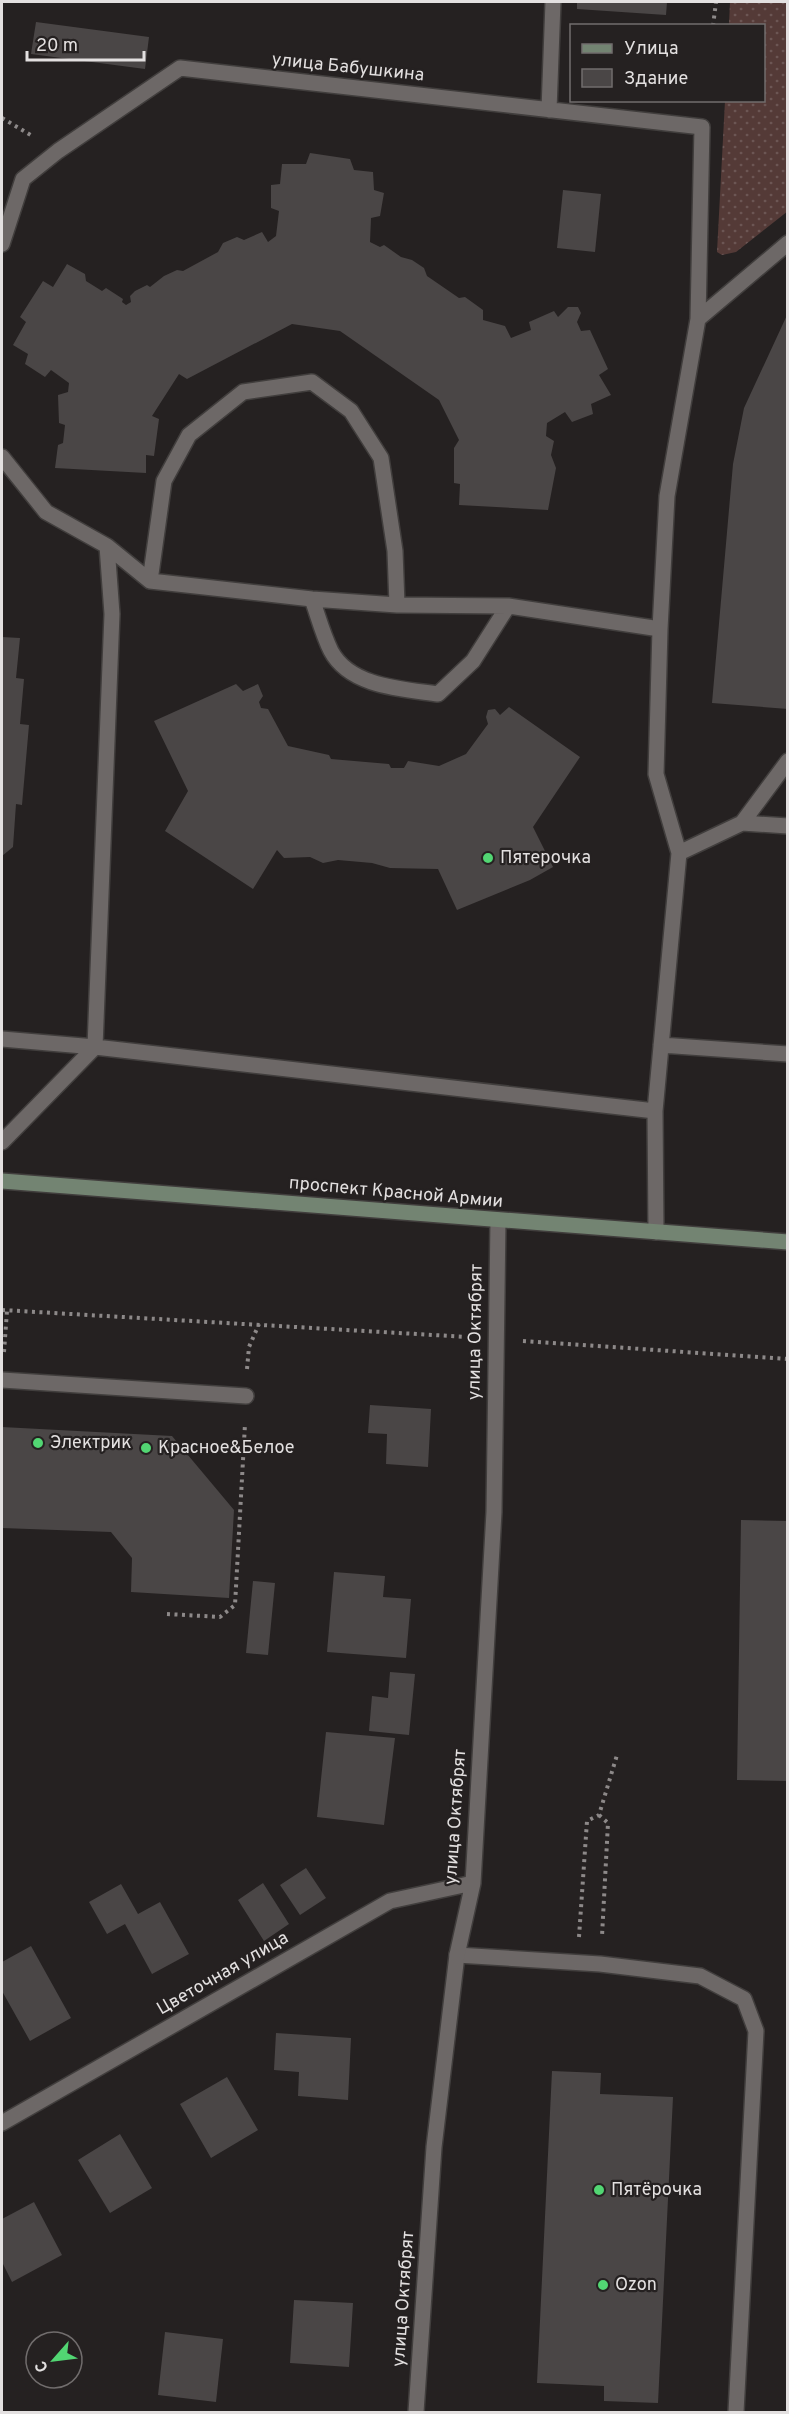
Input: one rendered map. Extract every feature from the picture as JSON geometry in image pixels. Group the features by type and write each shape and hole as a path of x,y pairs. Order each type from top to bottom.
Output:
{"main road":[{"name":"проспект Красной Армии","path":"2,1181 788,1242"}],"street":[{"path":"549,110 554,2"},
{"name":"улица Бабушкина","path":"2,244 23,179 58,151 180,68 702,127 698,319"},
{"path":"656,1232 655,1111 679,853 656,774 667,496 698,319 788,243"},
{"path":"150,581 164,481 189,435 243,392 312,382 351,411 381,458 395,551 397,605"},
{"path":"2,457 46,512 107,546 150,581 312,599 397,605 508,606 660,629"},
{"path":"2,1142 95,1047 112,614 107,546"},
{"path":"312,599 332,653 356,676 396,688 438,693 473,661 508,606"},
{"path":"679,853 742,823 788,761"},
{"path":"742,823 788,826"},
{"path":"2,1039 95,1047 655,1111"},
{"path":"661,1045 788,1054"},
{"name":"улица Октябрят","path":"416,2412 434,2147 457,1955 473,1883 494,1512 498,1220"},
{"path":"2,1380 246,1396"},
{"name":"Цветочная улица","path":"2,2123 390,1901 473,1883"},
{"path":"457,1955 578,1965 600,1964 700,1976 744,1999 756,2031 736,2412"}],"path":[{"path":"713,24 716,2"},
{"path":"2,1380 4,1310 259,1324 788,1359"},
{"path":"167,1614 220,1617 236,1605 249,1347 259,1324"},
{"path":"578,1965 588,1821 599,1815 617,1755"},
{"path":"599,1815 608,1823 600,1964"}],"shaded area":[{"path":"730,2 787,2 788,211 736,252 722,255 717,252 725,102 765,102 765,24 729,24"}],"building":[{"path":"577,2 667,2 666,15 577,9"},
{"path":"36,22 149,37 145,69 31,54"},
{"path":"310,153 350,159 354,170 373,172 374,190 384,193 380,216 371,218 370,242 380,247 384,245 401,257 412,260 424,268 427,276 459,298 465,297 483,310 483,320 505,326 511,338 531,330 529,322 554,311 558,317 568,307 578,307 581,313 577,322 581,331 590,330 608,369 599,375 611,395 591,404 593,414 572,422 565,412 547,423 546,436 554,441 551,455 556,468 548,510 459,505 460,484 454,483 454,448 459,440 439,400 340,331 292,324 187,379 179,374 152,416 159,419 154,456 146,455 146,473 55,468 58,445 63,443 65,425 59,423 58,395 68,392 69,383 51,370 45,377 25,364 28,354 13,345 26,322 20,317 43,281 53,287 67,264 85,274 86,281 102,291 106,288 123,299 122,302 126,305 131,302 130,296 135,291 147,285 150,287 164,276 177,270 183,271 218,252 223,243 237,237 244,240 262,232 268,242 276,236 279,211 271,208 271,185 280,184 282,164 306,164"},
{"path":"563,190 601,194 595,252 557,248"},
{"path":"788,313 788,709 712,703 733,464 744,408"},
{"path":"2,637 20,638 16,678 24,679 20,724 29,725 22,805 16,804 13,847 2,856"},
{"path":"236,684 243,691 258,684 263,696 259,702 261,708 268,709 288,746 329,755 331,759 389,764 391,768 404,768 408,761 439,766 466,754 488,724 486,717 488,710 495,709 500,715 509,707 580,757 533,827 553,867 530,880 457,910 438,869 390,868 372,863 338,860 323,863 310,857 284,858 277,850 253,889 165,831 188,791 154,721"},
{"path":"370,1405 431,1409 428,1467 386,1464 387,1434 368,1433"},
{"path":"2,1427 172,1436 234,1510 229,1598 131,1592 132,1558 111,1532 2,1528"},
{"path":"741,1520 788,1521 788,1781 737,1780"},
{"path":"334,1572 385,1576 383,1597 411,1599 406,1658 327,1652"},
{"path":"253,1581 275,1583 268,1655 246,1653"},
{"path":"390,1672 415,1674 409,1735 369,1731 372,1696 388,1698"},
{"path":"326,1732 395,1738 384,1825 317,1817"},
{"path":"306,1868 326,1898 300,1915 280,1885"},
{"path":"263,1883 289,1924 264,1941 238,1900"},
{"path":"121,1884 138,1914 160,1902 189,1954 152,1974 125,1924 107,1934 89,1902"},
{"path":"31,1946 71,2018 30,2041 2,1991 2,1962"},
{"path":"276,2033 351,2038 348,2100 298,2096 299,2072 274,2070"},
{"path":"552,2071 601,2073 600,2094 673,2097 658,2403 604,2401 604,2386 537,2383"},
{"path":"227,2077 258,2130 211,2158 180,2104"},
{"path":"120,2134 152,2188 110,2213 78,2160"},
{"path":"34,2202 62,2255 12,2282 2,2262 2,2219"},
{"path":"294,2300 353,2303 349,2367 290,2363"},
{"path":"165,2332 223,2339 216,2402 158,2395"}],"place":[{"name":"Пятерочка","path":"488,858"},
{"name":"Электрик","path":"38,1443"},
{"name":"Красное&Белое","path":"146,1448"},
{"name":"Пятёрочка","path":"599,2190"},
{"name":"Ozon","path":"603,2285"}]}
